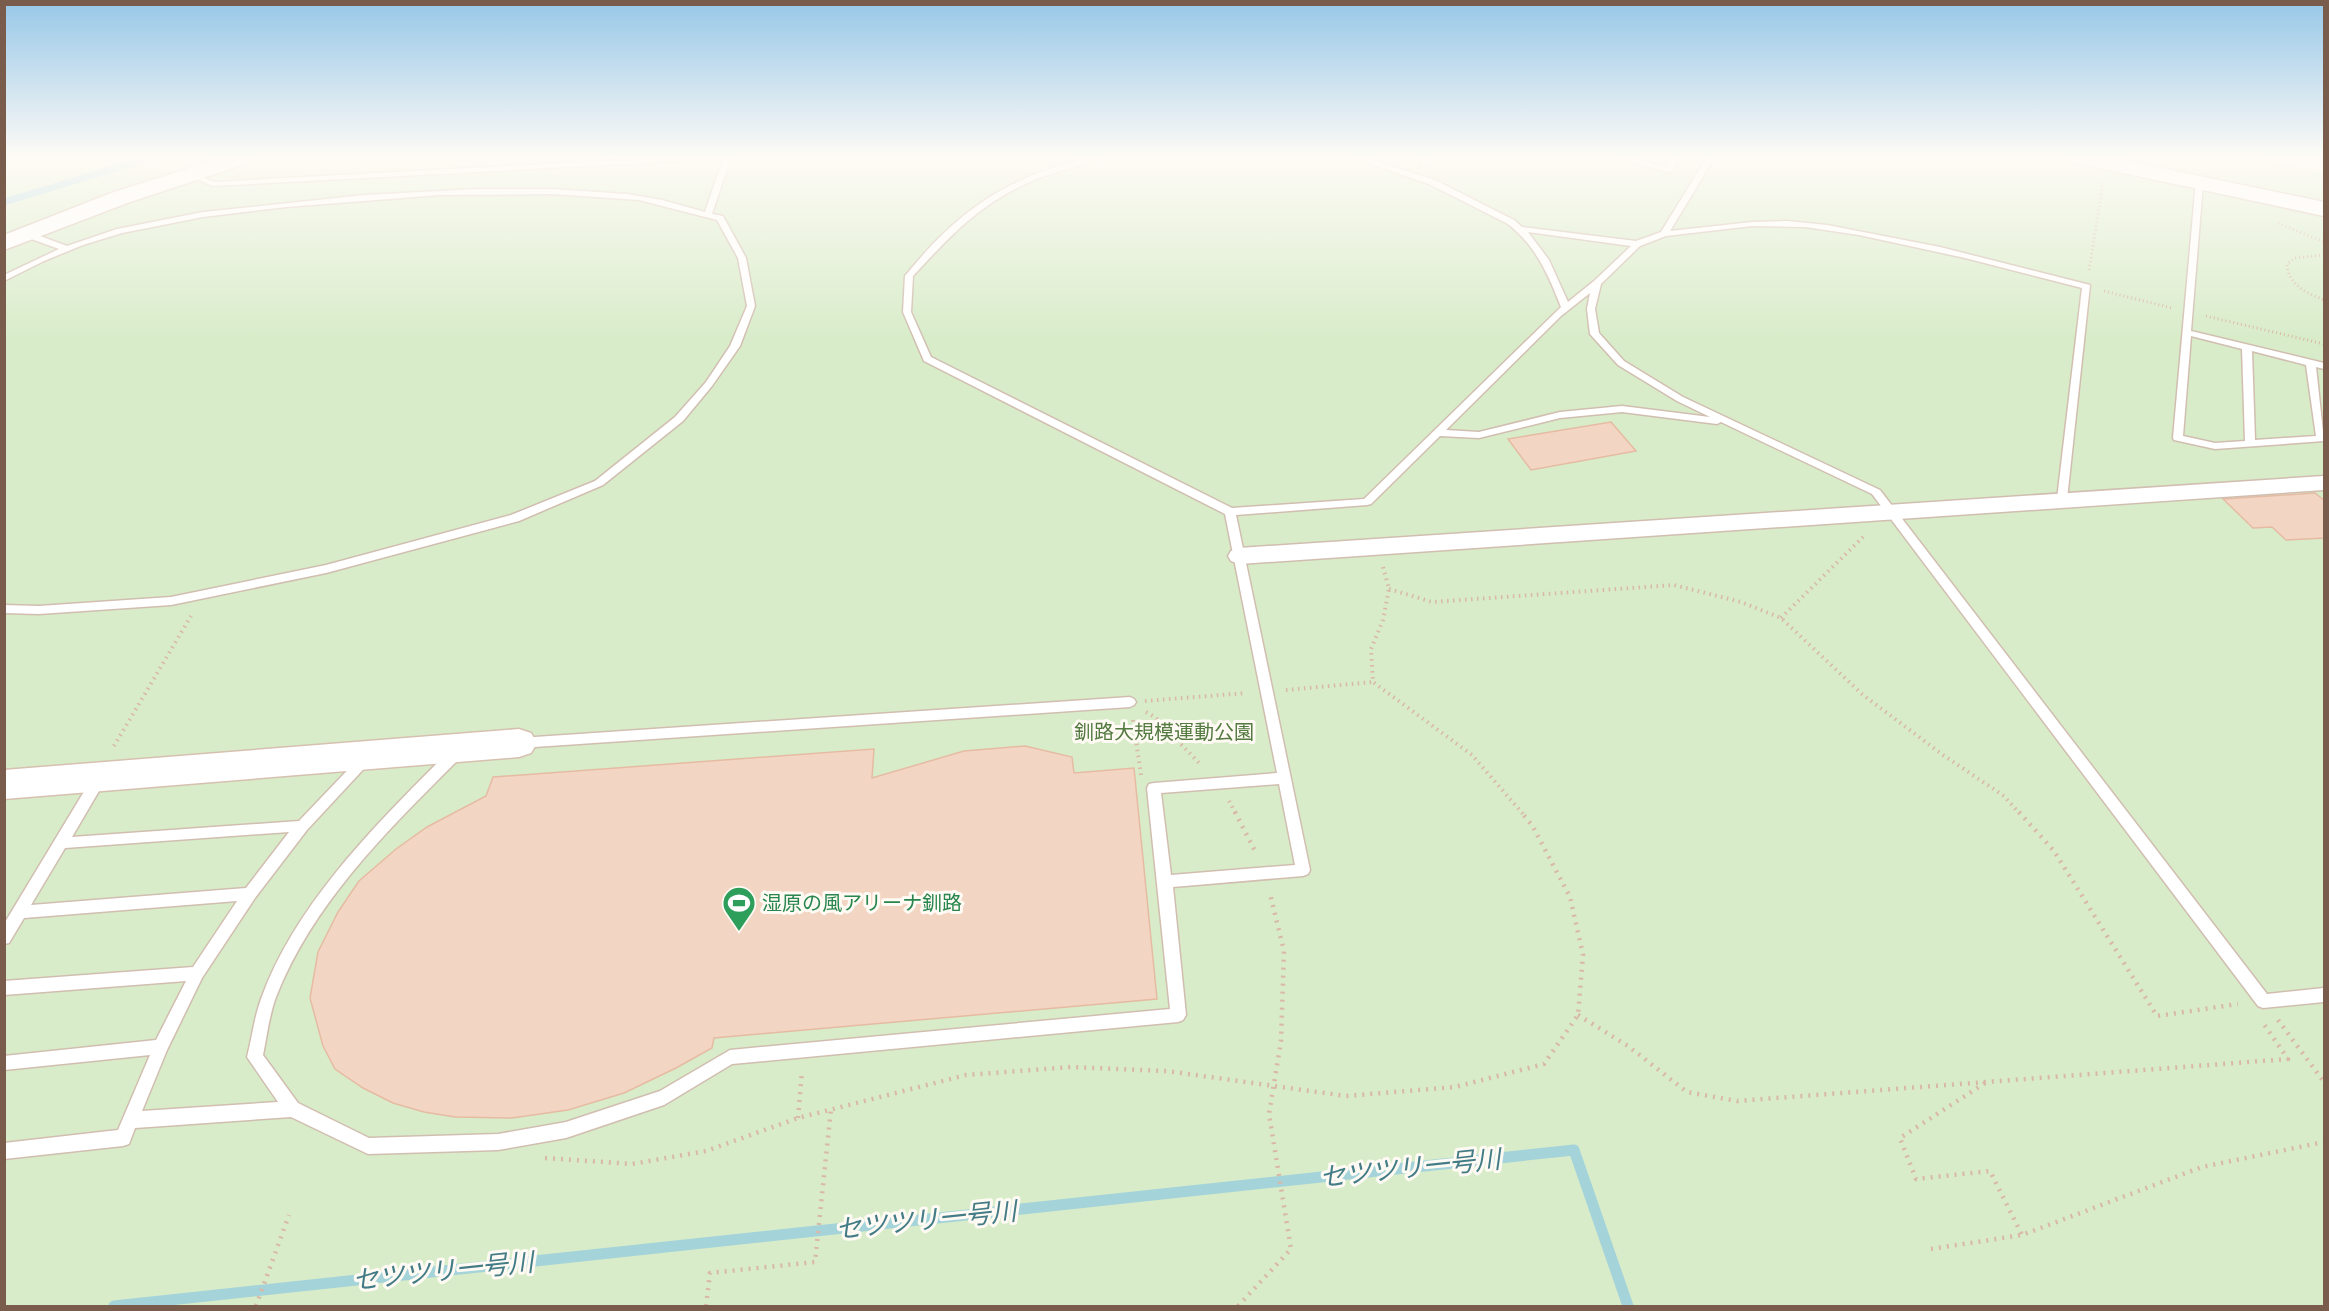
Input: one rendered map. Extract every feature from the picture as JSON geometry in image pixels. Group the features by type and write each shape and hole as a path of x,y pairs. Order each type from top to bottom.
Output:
{"street":[{"path":"4,243 67,218"},
{"path":"1239,556 1890,510 2325,483"},
{"path":"4,785 106,764 370,754 519,743"}],"lane":[{"path":"4,279 65,249 146,224 178,218"},
{"path":"4,609 39,610 171,601 326,569 515,518 599,483 679,419 709,384 735,346 751,306 742,258 720,218"},
{"path":"967,218 909,276 907,312 927,359 1230,512 1367,502 1566,307 1597,283 1637,244 1664,234 1714,226 1757,223 1848,230 1936,248 2087,287 2061,499"},
{"path":"1503,218 1522,229 1543,253 1566,307"},
{"path":"1664,234 1674,218"},
{"path":"2196,218 2178,438 2215,446 2323,439 2312,363"},
{"path":"1522,229 1637,244"},
{"path":"26,234 65,249"},
{"path":"1597,283 1591,309 1595,334 1621,363 1680,399 1876,492 2264,1001 2325,995"},
{"path":"2186,332 2325,366"},
{"path":"2247,347 2250,444"},
{"path":"1437,433 1479,435 1560,415 1622,410 1727,422"},
{"path":"1165,882 1303,870 1230,512"},
{"path":"519,743 1130,702"},
{"path":"462,747 391,818 310,916 269,996 255,1057 292,1108 368,1146 498,1142 566,1130 664,1097 730,1057 1178,1015 1154,788 1284,778"},
{"path":"4,1151 123,1138 161,1047 197,973 250,894 302,826 370,754"},
{"path":"4,938 62,843 106,764"},
{"path":"62,843 302,826"},
{"path":"21,912 250,894"},
{"path":"4,988 197,973"},
{"path":"4,1063 161,1047"},
{"path":"130,1120 292,1108"}],"path":[{"path":"2087,287 2098,218"},
{"path":"2325,255 2295,258 2287,264 2286,273 2293,282 2325,300"},
{"path":"1781,618 1890,510"},
{"path":"1389,589 1432,602 1674,585 1741,602 1781,618 1863,695 1943,755 2004,796 2054,851 2157,1016 2264,1001 2325,1082"},
{"path":"106,764 204,594"},
{"path":"1130,702 1142,778 1154,788"},
{"path":"1578,1015 1628,1046 1687,1092 1737,1101 2288,1059 2249,1003"},
{"path":"798,1118 804,1050"},
{"path":"1986,1083 1900,1138 1916,1179 1990,1171 2022,1235"},
{"path":"706,1306 710,1274 814,1262 831,1109"},
{"path":"1238,1306 1291,1249 1269,1114"},
{"path":"1931,1249 2022,1235 2202,1167 2325,1142"},
{"path":"256,1306 289,1215"}],"green space":[{"name":"釧路大規模運動公園","path":"4,218 2324,218 2324,1306 5,1306"}],"building":[{"path":"1611,422 1636,451 1531,470 1508,439"},
{"path":"2315,493 2325,501 2325,538 2286,540 2272,527 2253,528 2223,499"},
{"name":"湿原の風アリーナ釧路","path":"1025,746 1072,757 1074,773 1134,768 1157,999 714,1038 712,1048 624,1093 568,1110 512,1118 455,1117 424,1112 393,1103 363,1088 335,1069 323,1046 310,998 318,952 338,912 359,881 396,849 427,827 486,796 493,777 874,749 872,778 964,751"}],"waterway":[{"name":"セツツリ一号川","path":"114,1306 1574,1150 1628,1306"}],"place":[{"name":"湿原の風アリーナ釧路","path":"739,932"}]}
